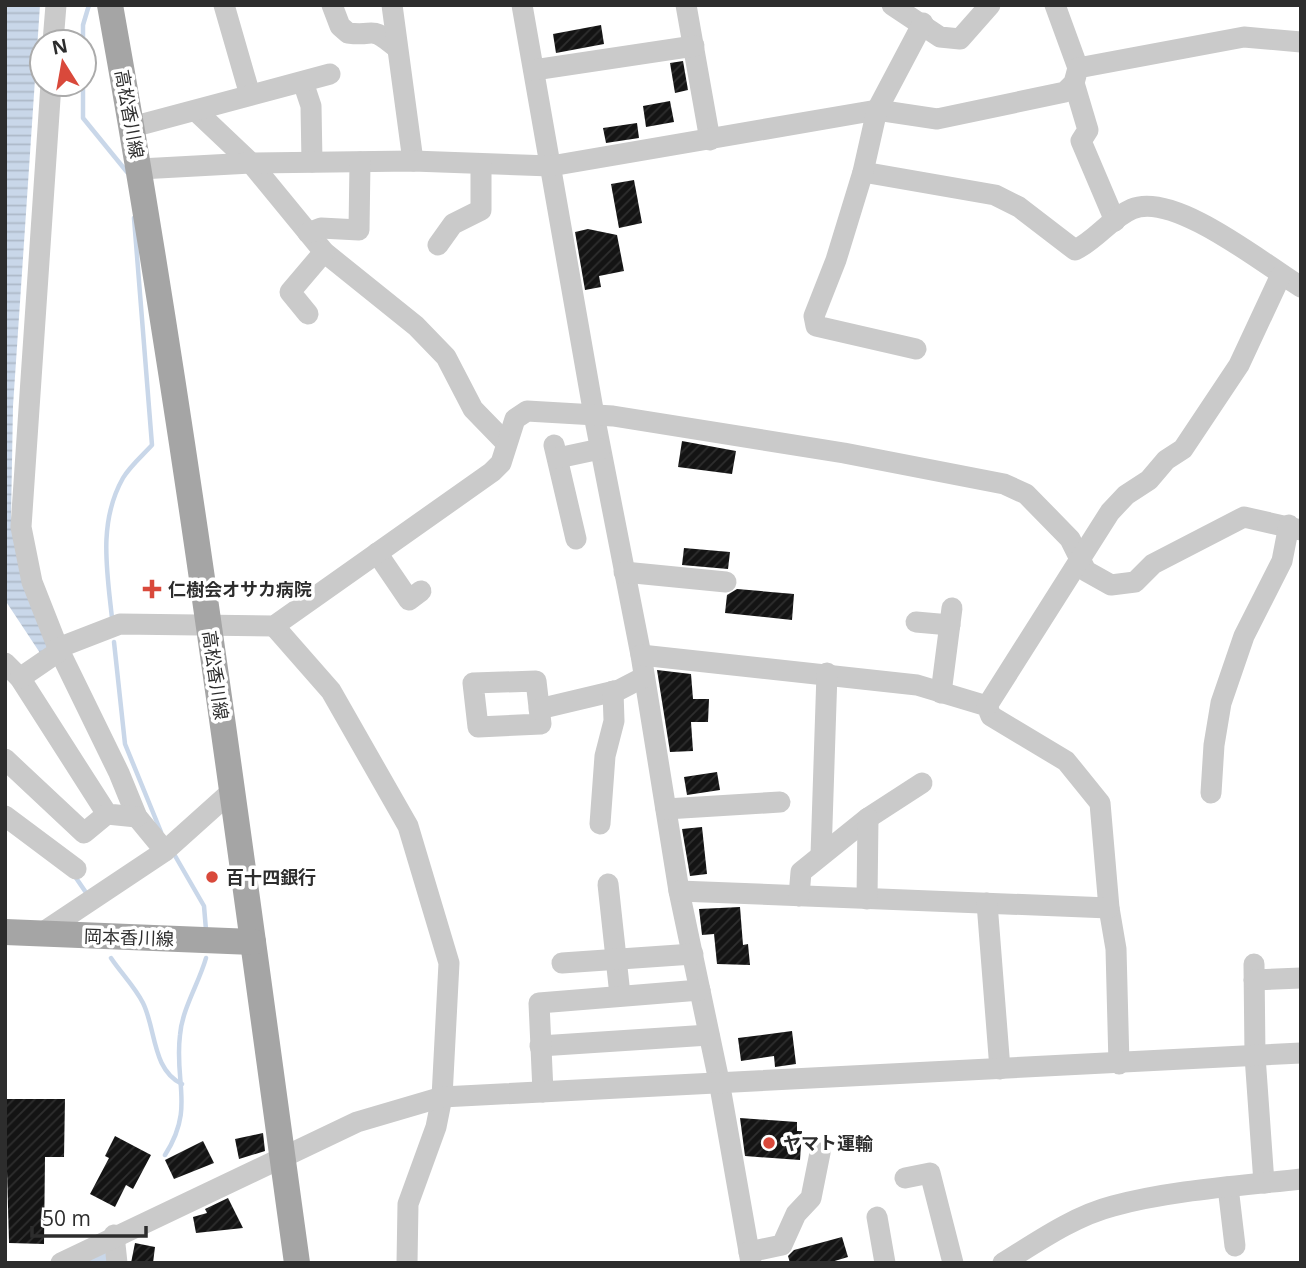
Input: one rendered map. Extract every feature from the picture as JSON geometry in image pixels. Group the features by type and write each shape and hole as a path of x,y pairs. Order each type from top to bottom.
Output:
{"main road":[{"name":"高松香川線","path":"110,5 140,169 209,623 297,1263"},
{"name":"岡本香川線","path":"5,932 253,942"}],"street":[{"path":"55,28 56,5"},
{"path":"224,5 250,95"},
{"path":"332,5 340,26 348,33 370,30 380,33 397,48"},
{"path":"392,5 413,161"},
{"path":"522,5 600,449 644,677 679,891 719,1081 750,1257 782,1245 796,1214 811,1198 820,1153"},
{"path":"686,5 710,140"},
{"path":"891,5 923,23 940,37 960,39 990,5"},
{"path":"1055,5 1076,76 1088,130 1081,141 1115,221"},
{"path":"916,349 816,326 814,316 836,260 863,172 877,110 923,23"},
{"path":"140,169 251,163 413,161 551,166 877,110 937,119 1065,92 1076,76 1244,37 1301,42"},
{"path":"534,70 694,46"},
{"path":"132,128 330,74"},
{"path":"303,82 311,106 312,162"},
{"path":"50,98 21,527 32,583 58,648 119,772 137,817 165,851"},
{"path":"196,111 251,163 324,252 370,287 446,358 473,410 506,443"},
{"path":"308,233 321,228 359,230 360,162"},
{"path":"438,245 453,224 481,210 481,164"},
{"path":"863,172 995,195 1019,207 1075,250 1115,221 1142,206 1161,207 1196,220 1301,287"},
{"path":"308,314 290,292 324,252"},
{"path":"987,706 1080,558 1118,504 1149,480 1166,460 1183,449 1239,365 1281,275"},
{"path":"107,814 13,670 58,652 58,648 120,624 209,623 274,626 492,472 501,463 515,419 527,411 613,416 844,453 1004,484 1026,494 1070,539 1086,571 1111,585 1135,582 1153,564 1244,517 1295,527 1282,561 1244,636 1221,703 1214,745 1211,793"},
{"path":"576,539 556,452 600,449"},
{"path":"377,553 409,600 421,591"},
{"path":"624,572 726,582"},
{"path":"916,622 951,617 942,693"},
{"path":"274,626 331,691 408,826 449,962 442,1097 436,1127 408,1204 407,1263"},
{"path":"640,655 827,673 917,685 987,706"},
{"path":"821,855 827,673"},
{"path":"539,709 613,691 644,677"},
{"path":"600,824 606,756 614,721 613,691"},
{"path":"987,706 991,716 1066,761 1100,803 1108,908 1116,949 1119,1064"},
{"path":"5,759 84,833 107,814 137,817"},
{"path":"799,896 801,872 868,818 922,783"},
{"path":"42,933 165,851 233,790"},
{"path":"666,809 780,802"},
{"path":"5,816 76,869"},
{"path":"867,899 868,818"},
{"path":"608,884 620,995"},
{"path":"679,891 1108,908"},
{"path":"987,903 1000,1069"},
{"path":"562,963 692,954"},
{"path":"1264,1183 1255,1056 1254,972 1301,978"},
{"path":"542,1092 539,1003 700,990"},
{"path":"540,1046 709,1035"},
{"path":"61,1263 357,1122 442,1097 1301,1053"},
{"path":"905,1178 930,1172 953,1263"},
{"path":"1003,1263 1053,1233 1112,1206 1228,1187 1301,1179"},
{"path":"1228,1187 1235,1247"},
{"path":"877,1217 885,1263"},
{"path":"114,1236 117,1263"}],"water":[{"path":"5,5 40,5 38,28 28,28 28,98 34,98 13,406 11,518 22,579 54,650 42,656 5,600"}],"building":[{"path":"601,25 604,44 556,53 553,34"},
{"path":"683,61 688,90 675,93 670,63"},
{"path":"670,101 674,122 646,127 643,106"},
{"path":"637,123 639,138 606,143 603,128"},
{"path":"634,180 642,223 619,228 611,184"},
{"path":"588,229 617,235 624,271 599,276 601,287 585,290 575,232"},
{"path":"682,441 736,451 732,474 678,467"},
{"path":"684,548 730,552 728,569 682,565"},
{"path":"737,589 794,594 792,620 725,613 727,595"},
{"path":"657,670 691,674 693,699 709,699 708,722 691,722 693,751 670,752"},
{"path":"717,772 720,790 687,795 684,777"},
{"path":"702,827 707,874 690,876 682,829"},
{"path":"740,907 743,945 748,944 750,965 717,964 714,934 702,935 699,909"},
{"path":"792,1031 796,1064 775,1067 774,1056 741,1061 738,1038"},
{"path":"5,1099 65,1099 64,1157 45,1157 44,1244 9,1243"},
{"name":"ヤマト運輸","path":"740,1118 797,1122 797,1131 802,1131 800,1160 745,1156"},
{"path":"263,1133 265,1151 239,1159 235,1139"},
{"path":"115,1136 151,1155 133,1189 126,1185 115,1207 90,1194 109,1158 105,1156"},
{"path":"203,1141 214,1163 174,1179 165,1160"},
{"path":"228,1198 243,1228 196,1233 193,1217 207,1213 205,1209"},
{"path":"842,1237 848,1257 828,1263 790,1263 788,1256 794,1250"},
{"path":"135,1243 155,1247 153,1263 131,1263"}],"waterway":[{"path":"83,28 89,5"},
{"path":"83,98 83,118 127,172"},
{"path":"112,618 106,547 110,512 123,478 152,445 134,218"},
{"path":"114,642 125,744 161,832"},
{"path":"174,854 204,906 206,930"},
{"path":"74,875 87,894"},
{"path":"111,958 143,1003 165,1069 172,1078 182,1084"},
{"path":"165,1155 174,1138 181,1109 181,1025 206,958"},
{"path":"91,1263 105,1255"}],"place":[{"name":"仁樹会オサカ病院","path":"152,589"},
{"name":"百十四銀行","path":"212,877"},
{"name":"ヤマト運輸","path":"769,1143"}]}
